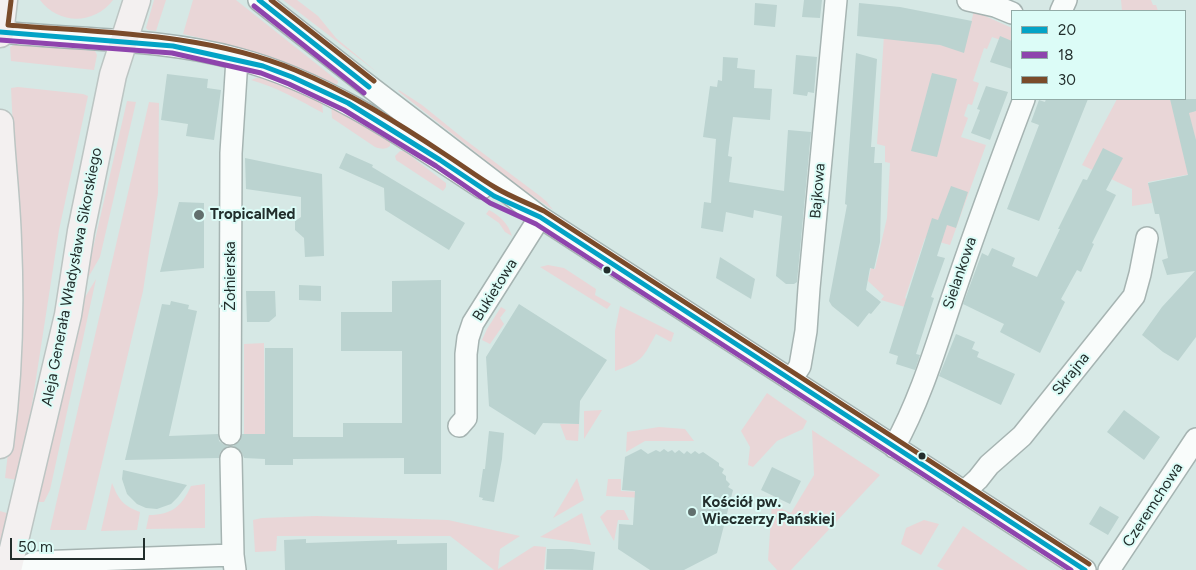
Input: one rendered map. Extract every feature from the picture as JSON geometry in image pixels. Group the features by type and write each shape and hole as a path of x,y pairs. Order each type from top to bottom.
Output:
{"main road":[{"path":"0,33 4,0"},
{"name":"Aleja Generała Władysława Sikorskiego","path":"8,570 68,315 83,221 112,75 136,0"},
{"path":"0,123 7,210 9,282 7,362 0,445"}],"street":[{"path":"259,0 540,217 1085,570"},
{"name":"Bajkowa","path":"791,380 800,366 806,331 836,0"},
{"path":"968,0 995,6 1011,13"},
{"path":"0,33 173,46 237,58 292,77 348,103 494,196 540,217"},
{"name":"Żołnierska","path":"230,434 231,153 237,58"},
{"name":"Sielankowa","path":"894,447 922,383 976,228 1024,100"},
{"name":"Bukietowa","path":"459,426 466,418 466,354 468,338 473,323 540,217"},
{"name":"Skrajna","path":"964,492 989,465 1022,436 1134,296 1147,238"},
{"name":"Czeremchowa","path":"1109,570 1196,439"},
{"path":"16,538 28,566 234,563 231,458"}],"shaded area":[{"path":"40,0 113,0 96,14 87,18 76,19 66,18 57,14"},
{"path":"154,0 166,0 156,31 146,28"},
{"path":"193,0 236,0 338,81 338,83 336,85 299,69 241,49 183,34"},
{"path":"283,0 297,0 318,16 336,38 378,73"},
{"path":"1121,0 1151,0 1158,10 1122,10"},
{"path":"974,11 1011,28 1011,44 992,37 987,49 984,48 973,81 979,83 972,105 968,104 964,116 968,118 961,137 986,145 950,245 925,238 905,298 908,300 905,307 881,300 884,296 868,281 871,268 875,269 887,218 890,163 885,162 885,146 877,144 884,35 964,49"},
{"path":"15,44 95,51 97,55 94,70 11,61 10,47"},
{"path":"262,78 322,101 323,113 278,90 251,80"},
{"path":"18,87 88,96 59,230 31,411 18,480 5,478 14,403 18,232 11,88"},
{"path":"399,90 422,105 540,196 553,210 518,186"},
{"path":"1116,100 1170,100 1173,108 1181,114 1196,111 1196,173 1148,182 1152,203 1132,206 1132,189 1082,165"},
{"path":"127,101 136,102 100,257 85,283"},
{"path":"149,102 159,103 158,193 143,291 86,530 50,530"},
{"path":"331,104 390,140 390,146 383,149 375,147 332,118"},
{"path":"400,151 404,151 446,183 443,191 396,160 395,156"},
{"path":"489,210 503,220 512,236 505,232 499,223 486,214"},
{"path":"548,265 564,268 596,289 595,295 611,304 607,309 540,267"},
{"path":"96,279 50,490 44,502 37,502 79,307"},
{"path":"620,306 674,333 671,342 656,334 641,358 631,365 615,371 615,331"},
{"path":"501,307 506,310 500,318 504,324 490,344 482,340"},
{"path":"264,343 265,434 244,434 244,344"},
{"path":"767,393 807,421 803,429 777,441 753,467 748,465 750,447 741,431"},
{"path":"602,410 584,439 584,411"},
{"path":"560,424 579,424 578,441 566,440"},
{"path":"659,427 685,429 694,441 645,441 626,452 627,432"},
{"path":"812,430 880,475 791,570 777,570 768,560 772,504 791,513 814,475"},
{"path":"577,478 584,500 553,518"},
{"path":"608,479 621,479 621,491 642,492 642,498 606,496"},
{"path":"112,483 122,501 140,512 137,530 101,531"},
{"path":"205,484 205,528 146,529 149,515 170,511 180,504 191,486"},
{"path":"607,510 624,510 629,520 618,520 614,541 600,517"},
{"path":"0,511 10,514 0,559"},
{"path":"582,513 591,545 540,537"},
{"path":"316,516 448,520 520,536 500,549 498,569 534,546 546,547 544,570 494,570 450,536 277,536 276,551 255,552 253,520"},
{"path":"924,520 939,524 921,555 901,544 906,528"},
{"path":"963,526 1028,570 944,570 937,566"}],"building":[{"path":"804,0 822,0 820,18 802,17"},
{"path":"755,3 777,5 775,27 754,25"},
{"path":"859,3 900,7 972,21 964,53 940,45 857,36"},
{"path":"1000,36 1011,41 1011,69 990,62"},
{"path":"856,53 877,59 871,147 875,147 874,163 882,163 880,242 874,269 870,268 866,290 881,302 858,327 832,306 829,301 847,205 845,204"},
{"path":"796,55 817,57 814,93 808,92 807,96 793,94"},
{"path":"723,57 738,58 737,68 755,70 754,88 772,89 770,120 733,117 728,156 732,157 729,182 784,191 788,130 811,132 797,282 794,284 786,284 776,276 782,216 754,210 753,218 726,212 723,232 701,228 704,202 711,203 716,139 703,137 710,86 717,87 718,80 722,81"},
{"path":"932,73 957,79 937,157 911,151"},
{"path":"167,74 208,79 207,88 221,90 214,140 186,136 188,124 161,120"},
{"path":"986,86 1008,92 990,140 971,133 980,110 977,109"},
{"path":"1196,99 1196,111 1189,113 1196,140 1196,337 1178,361 1142,335 1162,307 1195,271 1167,275 1162,260 1168,258 1159,214 1155,214 1148,183 1188,175 1170,100"},
{"path":"1039,100 1045,102 1046,100 1088,100 1039,221 1007,209 1039,125 1031,122"},
{"path":"1103,148 1123,158 1106,190 1116,195 1092,243 1094,244 1081,272 1077,270 1061,299 1065,302 1040,353 1000,332 1004,324 963,304 982,253 988,256 992,248 1015,258 1012,266 1037,277 1083,179 1087,180"},
{"path":"346,153 373,165 372,167 465,223 449,250 385,210 384,188 339,168"},
{"path":"245,158 322,174 324,256 305,257 304,238 295,230 295,221 301,217 301,197 246,189"},
{"path":"951,186 968,192 956,228 947,225 937,256 945,258 931,297 934,298 916,354 920,355 915,370 896,364 898,356 889,353 932,218 938,220"},
{"path":"179,202 204,203 204,268 160,272"},
{"path":"720,257 755,279 751,299 716,278"},
{"path":"441,280 441,474 404,474 404,458 293,459 293,465 265,465 265,459 244,458 241,451 233,446 240,441 242,434 265,434 265,348 293,348 293,437 343,437 343,423 402,423 402,351 341,351 341,312 392,312 392,281"},
{"path":"299,285 321,286 321,301 299,300"},
{"path":"246,291 275,291 276,316 269,322 247,322"},
{"path":"171,301 189,305 188,309 197,311 169,436 218,434 219,441 228,446 220,452 219,458 125,460 162,304 170,305"},
{"path":"519,304 607,360 580,401 579,424 543,423 535,435 489,406 486,357"},
{"path":"956,334 975,342 972,349 979,352 977,357 1015,374 1001,405 939,376"},
{"path":"1124,410 1160,437 1144,460 1107,432"},
{"path":"489,431 504,433 502,459 494,502 482,500 483,498 479,497 483,469 485,469"},
{"name":"Kościół pw. Wieczerzy Pańskiej","path":"641,449 648,454 656,450 660,452 664,449 668,452 672,450 675,453 679,450 684,454 687,451 691,454 695,451 699,454 703,452 719,463 719,466 724,469 722,473 730,484 728,487 733,490 717,553 684,570 650,570 618,549 619,524 633,525 635,491 622,490 625,457"},
{"path":"772,467 801,481 790,504 761,490"},
{"path":"123,470 187,485 171,504 157,509 146,508 137,504 127,494 122,479"},
{"path":"1100,506 1119,517 1108,535 1089,524"},
{"path":"306,539 306,543 397,540 397,544 447,543 447,570 285,570 284,540"},
{"path":"547,549 572,549 595,552 593,570 546,569"}],"transit line":[{"name":"20","path":"259,0 369,87"},
{"name":"30","path":"271,0 374,81"},
{"name":"30","path":"11,1 8,25 117,33 226,48 295,70 334,88 391,120 496,188 544,211 1089,564"},
{"name":"18","path":"254,6 364,93"},
{"name":"20","path":"0,32 173,46 263,66 348,103 494,196 540,217 1085,570"},
{"name":"18","path":"0,40 172,53 261,73 344,110 436,166 490,203 536,224 1071,570"}],"place":[{"name":"TropicalMed","path":"199,215"},
{"name":"Kościół pw. Wieczerzy Pańskiej","path":"692,512"}]}
